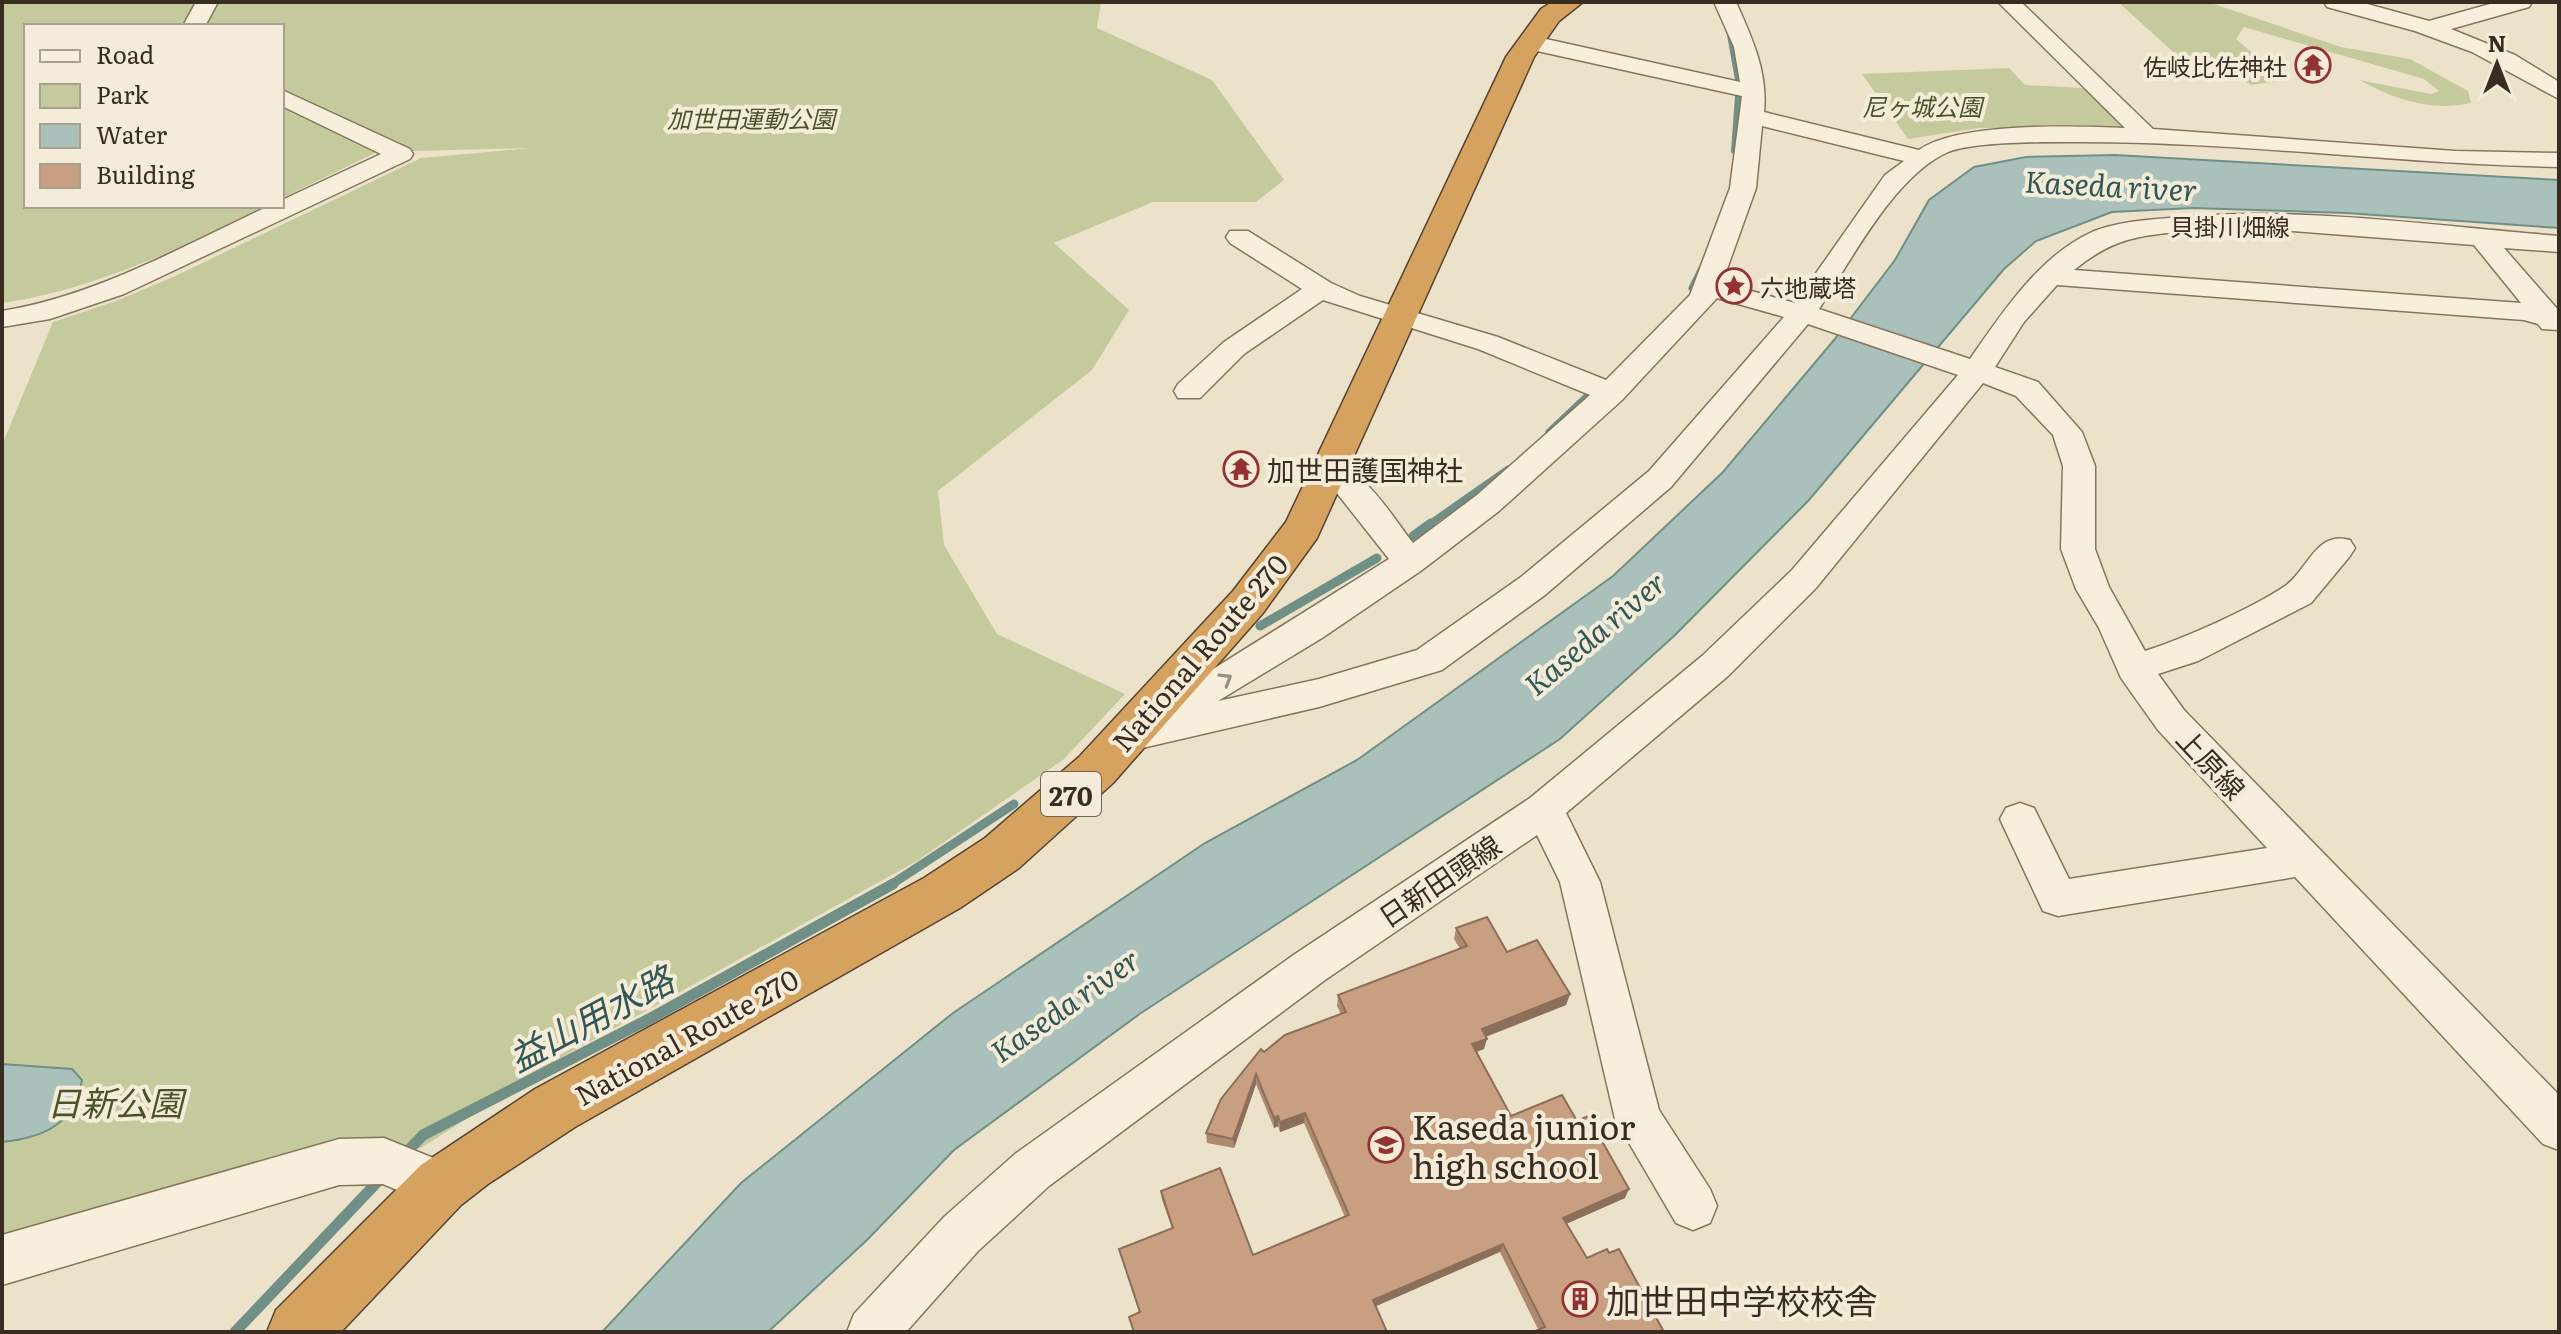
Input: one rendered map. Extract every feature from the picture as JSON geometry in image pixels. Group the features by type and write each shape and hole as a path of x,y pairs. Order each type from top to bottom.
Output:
{"highway":[{"name":"National Route 270","path":"298,1332 414,1174 555,1108 942,893 1002,853 1096,770 1138,720 1248,602 1303,528 1528,42 1550,15 1570,2"}],"street":[{"path":"195,24 207,2"},
{"path":"1138,720 1207,691 1310,629 1410,562 1488,503 1611,393 1703,298 1743,188 1753,104 1745,47 1725,2"},
{"path":"2009,2 2146,135"},
{"path":"2335,2 2432,27 2557,89"},
{"path":"2451,2 2479,13"},
{"path":"2432,27 2521,2"},
{"path":"1528,42 1753,104 1921,158"},
{"path":"2,319 40,313 114,288 401,154 284,98"},
{"path":"1138,720 1319,693 1429,660 1533,586 1660,479 1808,315 1894,180 1942,145 1977,138 2022,135 2146,135 2455,158 2559,160"},
{"name":"貝掛川畑線","path":"1968,374 2050,276 2101,238 2167,224 2278,222 2559,244"},
{"path":"1239,237 1321,289 1350,302 1488,343 1611,393"},
{"path":"2482,238 2556,324"},
{"path":"2050,276 2524,312 2556,324"},
{"name":"上原線","path":"1706,287 1808,315 1968,374 2027,389 2067,432 2079,466 2078,549 2093,589 2116,626 2134,668 2171,720 2559,1128"},
{"path":"1189,391 1234,348 1321,289"},
{"name":"日新田頭線","path":"872,1332 961,1234 1032,1170 1310,967 1544,809 1749,635 1804,579 1968,374"},
{"path":"1330,472 1347,484 1410,562"},
{"path":"2134,668 2185,652 2299,594 2338,548"},
{"path":"1544,809 1580,882 1638,1119 1693,1206"},
{"path":"2020,819 2058,898 2303,859"},
{"path":"2,1260 339,1162 414,1174"}],"green space":[{"path":"2,2 1101,2 1097,28 1212,80 1284,180 1256,202 1153,202 1054,243 1129,310 1092,370 938,491 944,545 997,634 1125,694 1064,759 917,861 566,1055 421,1148 384,1147 2,1253 2,445 53,322 116,301 173,277 421,158 533,148 377,152 284,197 284,24 24,24 24,208 262,208 105,277 37,297 2,303"},
{"path":"2118,2 2208,2 2341,47 2410,59 2468,91 2471,103 2441,106 2399,98 2359,80 2431,94 2439,91 2424,79 2244,27 2236,39 2284,80 2251,85 2214,65 2181,59"},
{"name":"尼ヶ城公園","path":"2009,68 2025,85 2084,88 2124,129 1979,128 1908,139 1862,74"}],"water":[{"name":"Kaseda river","path":"2115,155 2559,180 2559,228 2346,213 2193,208 2112,212 2036,241 2004,269 1809,500 1674,636 1560,739 1141,1013 954,1150 867,1240 768,1332 602,1332 741,1183 953,1013 1205,843 1357,760 1613,576 1723,472 1834,340 1895,260 1929,200 1974,167 2026,157"},
{"path":"2,1064 72,1069 82,1080 72,1108 55,1126 43,1132 2,1142"}],"building":[{"name":"Kaseda junior high school","path":"1487,917 1507,952 1537,940 1570,994 1482,1029 1487,1039 1472,1044 1511,1116 1562,1095 1577,1121 1588,1116 1629,1189 1563,1218 1587,1258 1607,1249 1609,1253 1619,1249 1664,1332 1533,1332 1545,1327 1503,1244 1373,1300 1387,1332 1134,1332 1129,1317 1140,1312 1119,1249 1173,1228 1161,1191 1220,1168 1253,1255 1349,1215 1305,1113 1280,1122 1278,1116 1274,1118 1256,1074 1233,1139 1206,1133 1221,1099 1261,1049 1264,1052 1285,1035 1346,1012 1338,995 1467,946 1456,928"}],"waterway":[{"name":"益山用水路","path":"1729,29 1738,80"},
{"name":"益山用水路","path":"1734,151 1738,96"},
{"name":"益山用水路","path":"1692,288 1701,270"},
{"name":"益山用水路","path":"1549,432 1586,397"},
{"name":"益山用水路","path":"1428,525 1508,469"},
{"name":"益山用水路","path":"1413,536 1431,523"},
{"name":"益山用水路","path":"1260,626 1377,558"},
{"name":"益山用水路","path":"889,886 1014,804"},
{"name":"益山用水路","path":"403,1156 423,1135 649,1019 893,884"},
{"name":"益山用水路","path":"235,1332 384,1175"}],"place":[{"name":"佐岐比佐神社","path":"2313,65"},
{"name":"六地蔵塔","path":"1734,286"},
{"name":"加世田護国神社","path":"1241,469"},
{"name":"Kaseda junior high school","path":"1386,1145"},
{"name":"加世田中学校校舎","path":"1580,1299"}],"park label":[{"name":"加世田運動公園","path":"751,117"},
{"name":"日新公園","path":"115,1101"}]}
